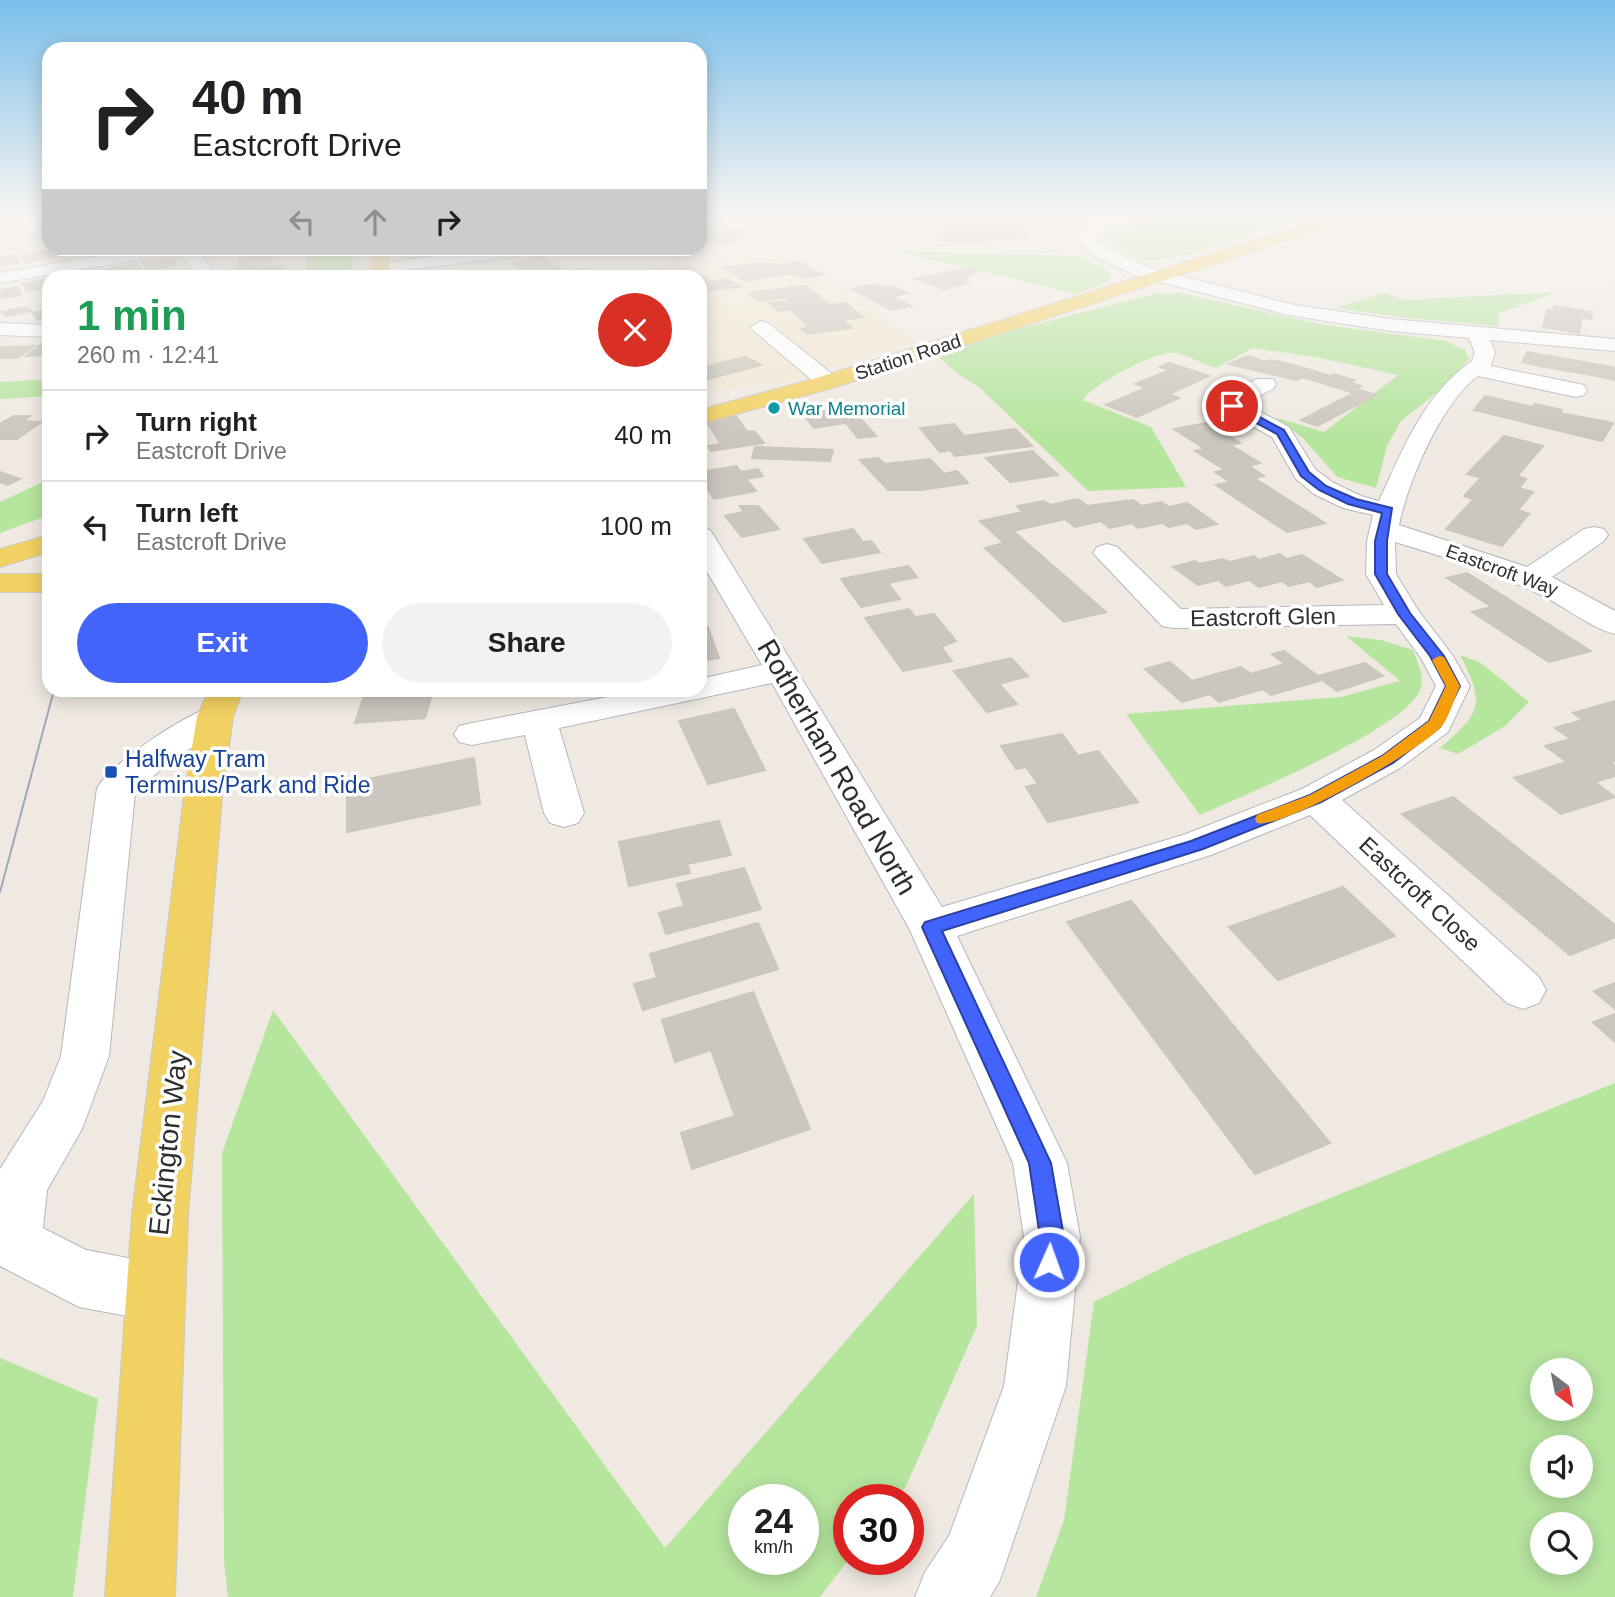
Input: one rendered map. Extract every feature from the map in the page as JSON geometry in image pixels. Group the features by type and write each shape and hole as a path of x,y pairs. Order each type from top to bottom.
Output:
{"main road":[{"name":"Station Road","path":"707,415 828,382 1123,289"},
{"path":"0,558 42,545"},
{"path":"0,583 42,583"},
{"name":"Eckington Way","path":"140,1597 154,1292 203,796 221,697"}],"street":[{"path":"1205,289 1294,311 1391,325 1615,345"},
{"path":"761,327 828,382"},
{"path":"0,329 42,331"},
{"path":"931,927 1197,845 1316,798 1387,759 1435,724 1453,686 1437,656 1405,614 1381,574 1386,520 1419,439 1436,409 1459,380 1482,364 1485,352 1476,332"},
{"path":"1474,369 1576,390"},
{"name":"Eastcroft Way","path":"1265,384 1232,401 1232,406 1281,432 1305,474 1323,488 1386,520 1532,577 1586,604 1615,625"},
{"path":"1532,577 1594,535"},
{"name":"Rotherham Road North","path":"707,548 931,927 1040,1163 1052,1237 1035,1386 976,1556 950,1597"},
{"name":"Eastcroft Glen","path":"1107,553 1174,619 1405,614"},
{"path":"707,687 782,671"},
{"path":"154,1292 79,1278 14,1243 20,1185 64,1113 85,1056 116,788 221,697"},
{"path":"472,734 553,708 637,697"},
{"path":"553,708 564,813"},
{"name":"Eastcroft Close","path":"1316,798 1523,990"}],"shaded area":[{"path":"707,289 843,289 914,342 786,381 707,391"}],"green space":[{"path":"1053,289 1090,289 1076,294"},
{"path":"1556,292 1498,314 1499,326 1335,308 1384,293 1404,300"},
{"path":"1158,293 1181,293 1319,324 1446,341 1465,350 1469,359 1445,386 1401,421 1387,446 1376,488 1337,477 1303,438 1275,417 1324,432 1398,375 1316,357 1253,348 1216,368 1175,353 1154,357 1111,378 1083,400 1151,427 1186,487 1088,491 980,388 935,354 1017,329"},
{"path":"42,379 42,396 0,399 0,382"},
{"path":"42,482 42,518 0,533 0,502"},
{"path":"1346,636 1381,640 1413,650 1422,682 1411,703 1358,740 1286,777 1200,815 1126,714 1341,697 1400,681"},
{"path":"1460,655 1481,663 1529,702 1505,726 1458,754 1440,748 1464,725 1475,707 1474,686"},
{"path":"273,1010 665,1548 974,1194 977,1326 907,1484 833,1484 833,1575 837,1575 820,1597 228,1597 224,1561 222,1153"},
{"path":"1615,1083 1615,1597 1036,1597 1064,1520 1094,1302 1186,1256"},
{"path":"0,1358 98,1399 73,1597 0,1597"}],"building":[{"path":"19,289 21,295 0,298 1,290"},
{"path":"809,289 830,305 845,303 863,317 842,320 852,328 808,334 801,329 810,327 789,309 778,311 770,303 790,301 787,297 758,301 749,293"},
{"path":"851,289 898,289 908,293 892,297 911,306 892,310"},
{"path":"1554,306 1592,312 1591,319 1582,317 1579,333 1543,327 1547,310 1553,311"},
{"path":"25,307 31,311 7,316 1,312"},
{"path":"42,311 42,319 37,320 33,313"},
{"path":"42,344 42,355 26,356"},
{"path":"34,346 18,358 0,358 0,347"},
{"path":"1527,352 1549,356 1545,367 1522,362"},
{"path":"1248,356 1354,380 1348,382 1361,386 1356,389 1376,395 1317,426 1301,420 1354,393 1303,377 1296,380 1229,364"},
{"path":"1549,356 1572,360 1568,371 1545,367"},
{"path":"745,357 761,365 707,379 707,366"},
{"path":"1572,360 1595,364 1592,375 1568,371"},
{"path":"1169,363 1209,376 1169,394 1179,398 1137,417 1106,405 1146,388 1135,384 1170,370 1160,367"},
{"path":"1595,364 1615,368 1615,380 1592,375"},
{"path":"1485,396 1532,407 1535,404 1562,410 1560,413 1613,423 1602,441 1474,410"},
{"path":"848,405 876,436 858,438 846,423 814,428 801,411"},
{"path":"14,416 30,416 23,421 41,422 17,439 0,439 0,424"},
{"path":"736,416 747,432 754,431 764,443 711,451 708,446 721,444 707,421"},
{"path":"1207,423 1240,443 1230,445 1260,463 1249,466 1264,476 1254,478 1325,523 1287,532 1216,485 1230,482 1215,472 1225,470 1195,451 1205,449 1174,429"},
{"path":"954,424 964,436 1015,429 1032,446 955,456 950,450 940,452 920,428"},
{"path":"1504,436 1543,446 1517,476 1526,479 1519,488 1533,492 1518,510 1529,514 1502,546 1446,529 1474,499 1464,496 1481,478 1467,474"},
{"path":"755,447 833,450 830,461 752,458"},
{"path":"1032,451 1058,475 1010,482 986,458"},
{"path":"878,458 885,464 930,459 944,474 957,471 968,483 921,490 888,490 860,460"},
{"path":"736,466 741,472 758,469 763,476 746,479 756,491 714,499 707,488 707,471"},
{"path":"0,472 20,479 7,485 0,482"},
{"path":"1078,499 1087,506 1133,500 1142,506 1162,502 1169,507 1187,503 1217,524 1196,529 1187,523 1169,527 1162,523 1138,528 1132,523 1110,528 1101,521 1075,527 1065,519 1013,531 1106,612 1064,622 985,548 1004,543 980,521 1023,512 1017,506 1044,501 1050,505"},
{"path":"740,506 758,506 779,529 742,537 725,516 744,512"},
{"path":"853,529 863,542 871,541 880,552 822,563 804,539"},
{"path":"1280,554 1287,559 1302,555 1342,580 1317,587 1309,581 1289,586 1282,581 1259,587 1249,580 1226,586 1218,580 1198,585 1173,567 1195,561 1199,564 1222,559 1230,562 1254,556 1259,560"},
{"path":"908,566 917,577 888,583 900,599 861,607 841,579"},
{"path":"1467,573 1591,651 1549,662 1472,612 1492,607 1447,578"},
{"path":"909,609 915,617 934,614 956,641 941,647 952,661 903,671 865,618"},
{"path":"708,627 719,658 707,660"},
{"path":"1284,651 1318,676 1365,663 1383,676 1337,691 1322,680 1271,695 1263,689 1219,702 1210,694 1182,702 1145,669 1170,662 1192,681 1241,667 1251,674 1285,664 1272,654"},
{"path":"1011,658 1028,676 999,684 1017,704 987,712 954,671"},
{"path":"364,697 431,697 425,718 355,723"},
{"path":"1615,701 1615,761 1610,763 1615,766 1615,776 1595,782 1615,797 1561,814 1514,778 1567,762 1545,746 1571,739 1555,728 1583,720 1573,713"},
{"path":"734,709 765,770 708,784 679,721"},
{"path":"1062,734 1078,756 1098,751 1138,802 1048,822 1026,787 1038,784 1026,767 1016,769 1001,746"},
{"path":"474,758 480,804 347,832 347,783"},
{"path":"1453,797 1615,925 1615,937 1570,955 1402,814"},
{"path":"719,821 731,855 687,864 690,873 629,886 619,842"},
{"path":"744,868 761,909 666,934 659,913 684,906 677,884"},
{"path":"1343,887 1395,936 1278,980 1229,927"},
{"path":"1131,901 1330,1143 1255,1174 1067,922"},
{"path":"758,923 778,969 643,1010 634,984 657,978 650,954"},
{"path":"1615,983 1615,1009 1594,991"},
{"path":"753,992 810,1129 692,1169 681,1133 735,1116 711,1050 675,1062 662,1020"},
{"path":"1615,1014 1615,1042 1593,1022"}],"tram line":[{"path":"0,892 52,697"}],"slow traffic":[{"path":"1263,819 1316,798 1387,759 1435,724 1453,686 1439,660"}],"place":[{"name":"War Memorial","path":"774,408"},
{"name":"Halfway Tram Terminus/Park and Ride","path":"111,772"}],"route":[{"path":"1049,1262 1052,1237 1040,1163 931,927 1197,845 1316,798 1387,759 1435,724 1453,686 1437,656 1405,614 1381,574 1381,541 1388,511 1352,502 1323,488 1305,474 1281,432 1232,406"}]}
